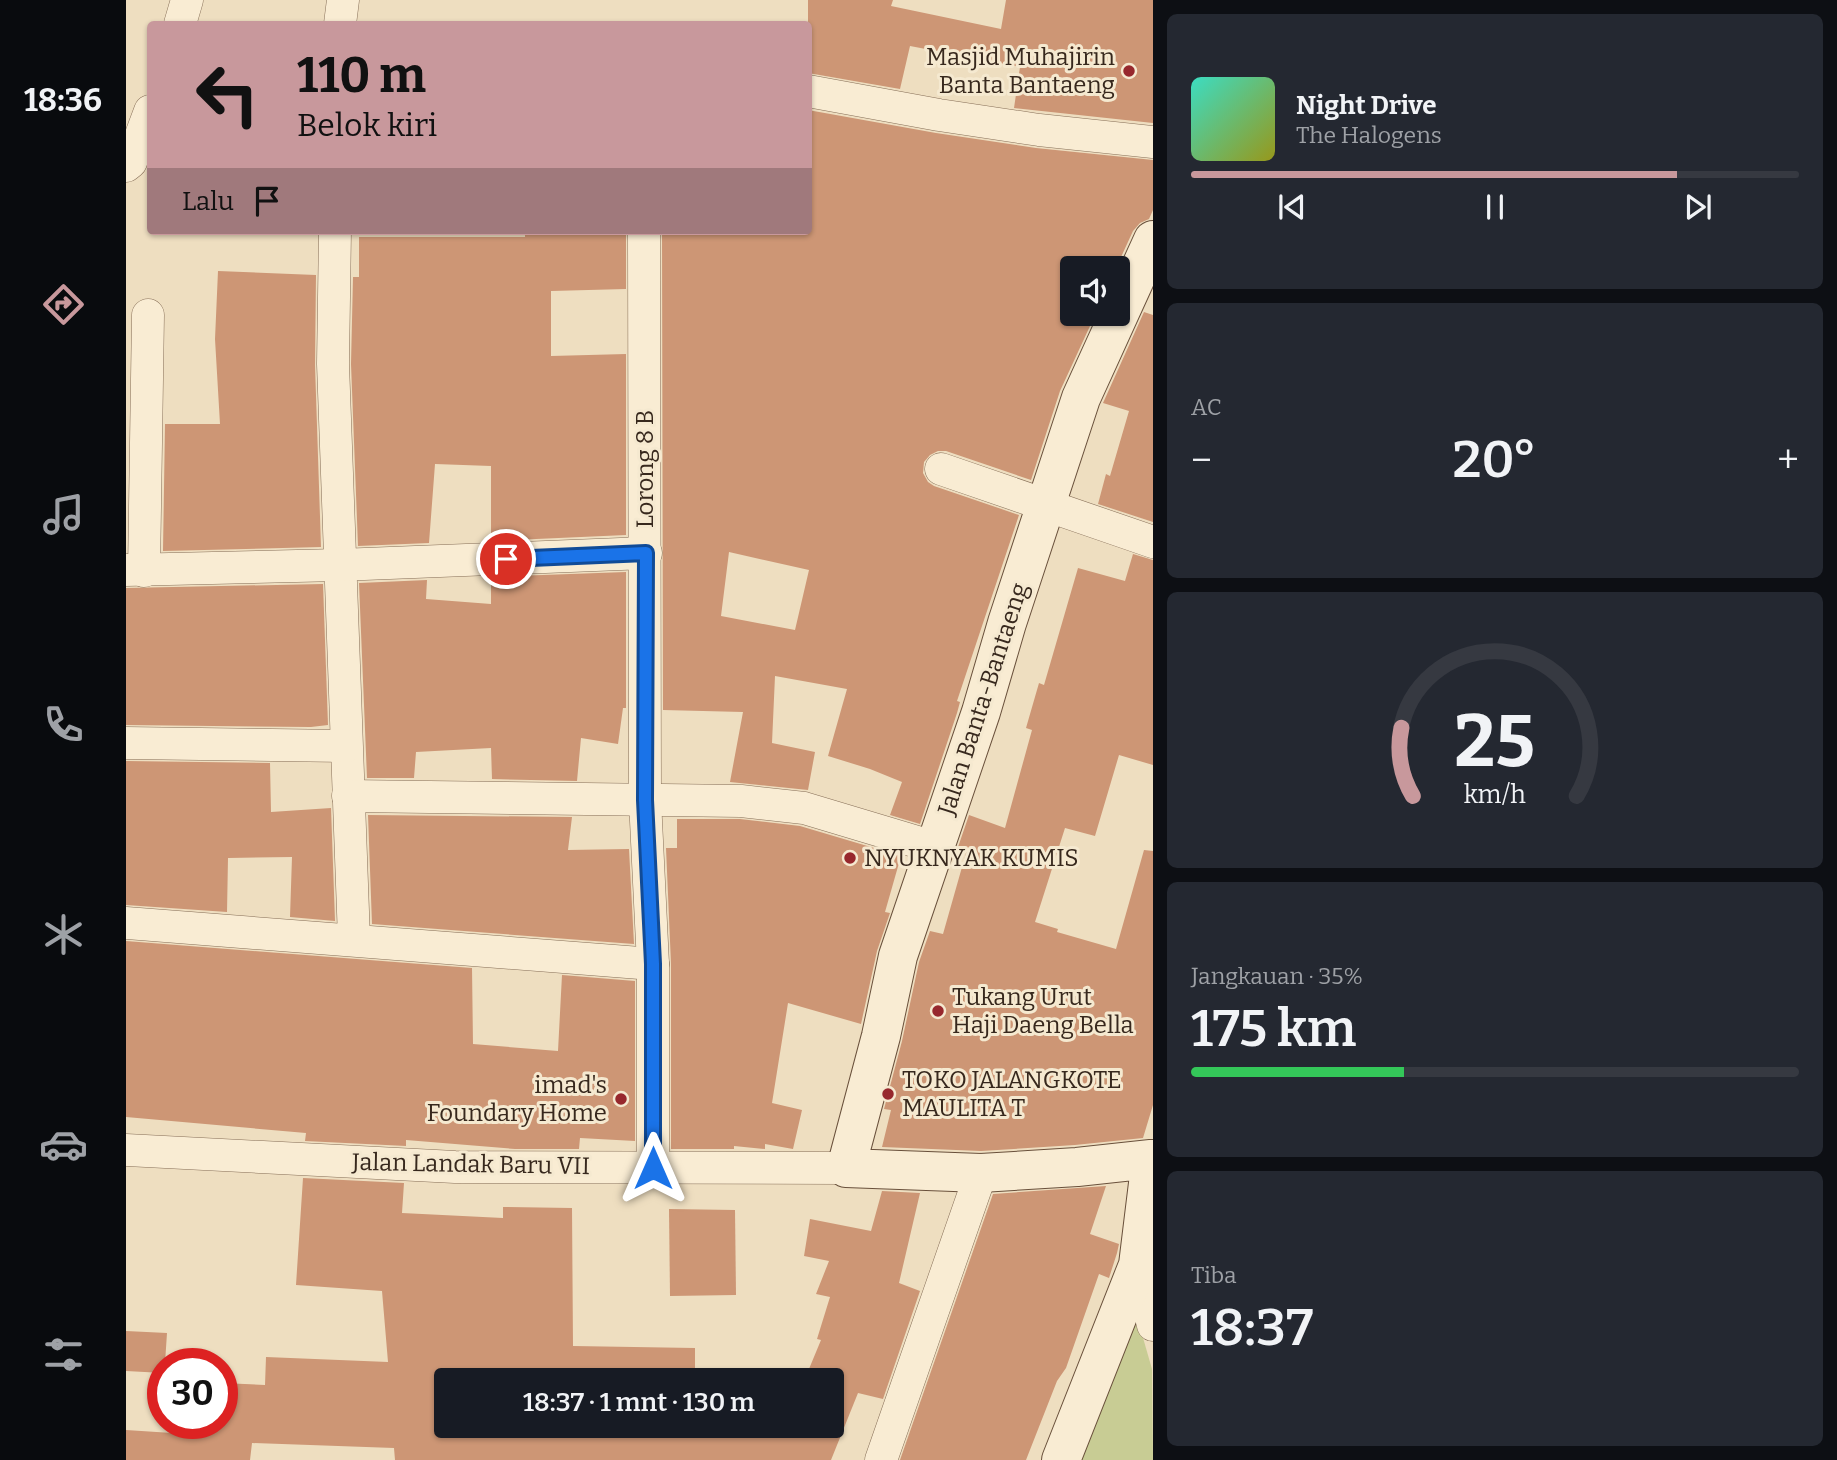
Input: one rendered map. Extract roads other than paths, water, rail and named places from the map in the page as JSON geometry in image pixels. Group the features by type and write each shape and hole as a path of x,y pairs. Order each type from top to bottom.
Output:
{"street":[{"path":"181,21 187,0"},
{"path":"340,21 342,0"},
{"path":"812,92 1039,130 1153,142"},
{"path":"126,166 131,162 147,119"},
{"path":"335,235 332,364 354,939"},
{"name":"Lorong 8 B","path":"644,235 645,800 653,964 653,1168"},
{"name":"Jalan Banta-Bantaeng","path":"846,1168 881,1036 898,956 981,712 1081,398 1153,240"},
{"path":"149,315 135,571 646,553"},
{"path":"942,469 1153,542"},
{"path":"126,744 346,746"},
{"path":"348,796 741,801 804,808 934,847"},
{"path":"126,923 653,964"},
{"name":"Jalan Landak Baru VII","path":"126,1150 455,1167 846,1168 981,1173 1152,1159"},
{"path":"1061,1460 1138,1265 1152,1159"},
{"path":"881,1460 981,1173"},
{"path":"1138,1265 1152,1315"}],"place":[{"name":"Masjid Muhajirin Banta Bantaeng","path":"1129,71"},
{"name":"NYUKNYAK KUMIS","path":"850,858"},
{"name":"Tukang Urut Haji Daeng Bella","path":"938,1011"},
{"name":"TOKO JALANGKOTE MAULITA T","path":"888,1094"},
{"name":"imad's Foundary Home","path":"621,1099"}]}
